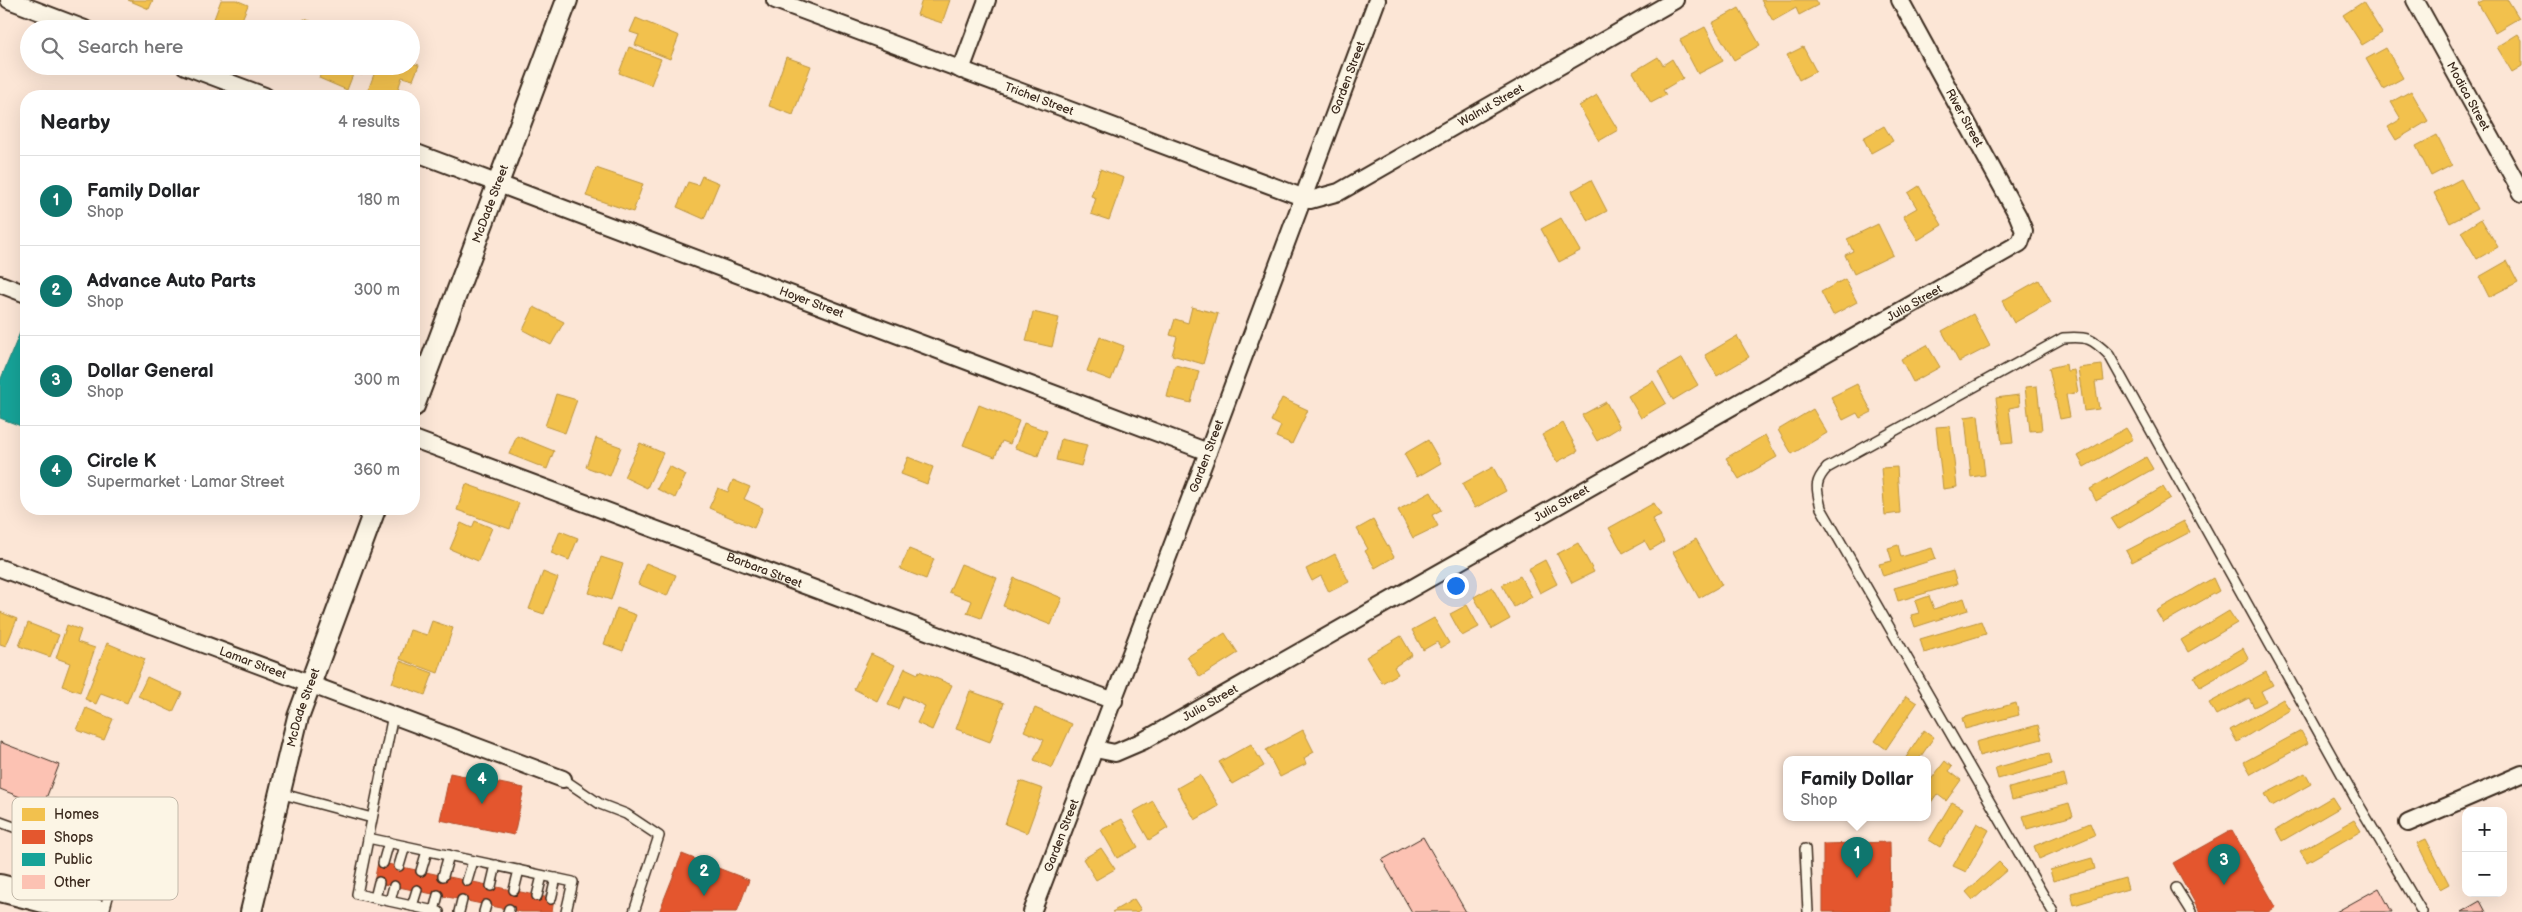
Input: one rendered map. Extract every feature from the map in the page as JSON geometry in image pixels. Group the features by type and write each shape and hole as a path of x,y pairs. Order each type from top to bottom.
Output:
{"main road":[{"path":"44,900 95,912"}],"street":[{"path":"9,0 61,20"},
{"name":"McDade Street","path":"420,390 567,0"},
{"name":"Trichel Street","path":"776,0 1303,198"},
{"path":"961,70 987,0"},
{"name":"Garden Street","path":"1032,912 1114,702 1377,0"},
{"name":"Walnut Street","path":"1303,198 1317,199 1338,192 1676,0"},
{"name":"River Street","path":"1900,0 2018,216 2022,224 2023,238"},
{"name":"Modica Street","path":"2415,0 2522,193"},
{"path":"209,75 249,90"},
{"name":"Hoyer Street","path":"420,154 1208,452"},
{"name":"Julia Street","path":"1095,748 1115,753 1144,741 1992,261 2015,247 2023,238"},
{"path":"0,284 20,292"},
{"name":"Barbara Street","path":"420,441 1114,702"},
{"name":"McDade Street","path":"251,912 288,756 309,683 373,515"},
{"name":"Lamar Street","path":"0,568 563,779"},
{"path":"2408,823 2522,774"}],"lane":[{"path":"2053,912 1822,508 1816,489 1819,477 1827,468 2063,338 2083,336 2097,343 2109,355 2358,805 2422,912"},
{"path":"393,715 357,894 436,911 438,895"},
{"path":"563,779 600,804 626,814 659,836 634,912"},
{"path":"279,793 372,818"},
{"path":"0,822 12,826"},
{"path":"368,838 573,882 566,912"},
{"path":"384,863 389,842"},
{"path":"399,866 405,846"},
{"path":"1805,849 1808,912"},
{"path":"422,872 427,850"},
{"path":"443,876 449,856"},
{"path":"467,881 473,861"},
{"path":"491,886 496,866"},
{"path":"514,890 519,870"},
{"path":"537,896 542,876"},
{"path":"551,899 556,878"},
{"path":"375,898 379,882"},
{"path":"390,901 394,886"},
{"path":"2176,888 2191,912"},
{"path":"412,906 416,890"},
{"path":"459,912 462,900"}],"building: Homes":[{"path":"128,0 153,0 149,9"},
{"path":"221,0 236,0 248,5 242,20 214,20"},
{"path":"922,0 950,0 942,23 917,15"},
{"path":"1761,0 1815,0 1818,5 1799,15 1796,8 1773,21"},
{"path":"2484,0 2508,0 2519,18 2495,32 2478,3"},
{"path":"2363,2 2382,33 2362,45 2343,15"},
{"path":"1739,8 1760,45 1734,60 1712,23"},
{"path":"636,18 679,36 670,59 635,45 639,35 630,32"},
{"path":"1705,27 1723,61 1698,74 1680,40"},
{"path":"2518,34 2522,40 2522,66 2512,72 2497,47"},
{"path":"629,47 661,59 651,85 619,73"},
{"path":"1803,47 1816,71 1799,80 1787,55"},
{"path":"2386,48 2403,78 2383,89 2366,59"},
{"path":"786,57 811,66 793,115 769,106"},
{"path":"1658,57 1663,65 1672,59 1683,78 1663,90 1666,95 1651,103 1633,72"},
{"path":"320,75 353,75 347,90 319,78"},
{"path":"374,75 415,75 413,80 402,77 398,90 368,90"},
{"path":"2411,91 2428,121 2396,140 2388,127 2401,119 2391,102"},
{"path":"1597,95 1618,130 1599,141 1579,106"},
{"path":"1884,126 1893,141 1871,153 1863,138"},
{"path":"2437,135 2452,165 2431,176 2416,146"},
{"path":"596,168 643,184 633,212 586,196"},
{"path":"1100,169 1124,178 1109,220 1091,214 1096,198 1091,196"},
{"path":"702,176 719,183 704,219 677,207 688,182 698,185"},
{"path":"2461,179 2477,209 2450,223 2434,193"},
{"path":"1591,180 1607,211 1588,221 1572,191"},
{"path":"1919,186 1942,225 1918,240 1903,216 1917,208 1908,193"},
{"path":"1561,218 1580,251 1559,262 1541,229"},
{"path":"2481,219 2498,247 2477,259 2461,232"},
{"path":"1878,224 1893,255 1854,274 1845,255 1853,251 1847,239"},
{"path":"2507,261 2518,282 2489,297 2479,277"},
{"path":"1845,279 1857,302 1833,315 1821,292"},
{"path":"2039,280 2051,302 2014,323 2002,301"},
{"path":"534,307 564,322 551,345 523,330"},
{"path":"1192,307 1218,314 1203,364 1172,355 1177,337 1170,335 1175,319 1188,323"},
{"path":"1033,312 1059,318 1052,347 1026,341"},
{"path":"1973,314 1990,346 1959,362 1942,331"},
{"path":"1737,336 1749,357 1717,376 1705,355"},
{"path":"1100,337 1124,346 1111,380 1087,371"},
{"path":"1927,345 1940,367 1913,382 1901,359"},
{"path":"1682,358 1698,385 1673,400 1658,372"},
{"path":"2066,364 2067,371 2074,370 2078,392 2066,395 2070,417 2060,419 2049,368"},
{"path":"1175,365 1199,371 1191,403 1167,397"},
{"path":"2102,365 2104,381 2095,382 2099,409 2084,411 2078,368"},
{"path":"1653,381 1666,403 1641,418 1628,396"},
{"path":"1857,384 1872,412 1860,418 1857,413 1843,420 1831,397"},
{"path":"2037,386 2042,430 2030,431 2025,387"},
{"path":"556,394 577,400 565,433 545,426"},
{"path":"2019,395 2020,406 2009,408 2013,443 2002,444 1996,398"},
{"path":"1282,398 1308,410 1292,444 1276,437 1281,426 1271,421"},
{"path":"1606,402 1620,427 1597,441 1582,415"},
{"path":"979,405 1019,421 1010,444 1002,441 995,457 963,445"},
{"path":"1813,409 1827,433 1792,454 1778,430"},
{"path":"1978,415 1985,475 1971,477 1965,417"},
{"path":"1024,423 1047,431 1038,456 1015,448"},
{"path":"1563,423 1578,451 1557,462 1542,435"},
{"path":"1950,426 1957,487 1943,489 1936,427"},
{"path":"2126,428 2133,439 2084,467 2078,456"},
{"path":"1765,435 1777,457 1739,479 1726,458"},
{"path":"517,436 554,451 547,469 509,454"},
{"path":"596,438 621,447 610,476 586,467"},
{"path":"1061,439 1087,445 1081,466 1056,460"},
{"path":"1428,440 1441,463 1417,477 1404,454"},
{"path":"640,443 663,453 647,488 624,477"},
{"path":"908,457 933,467 927,484 901,474"},
{"path":"2146,457 2153,469 2096,501 2090,489"},
{"path":"669,466 686,475 675,498 657,489"},
{"path":"1493,467 1506,491 1475,508 1462,484"},
{"path":"1897,467 1900,513 1885,515 1881,468"},
{"path":"733,480 750,487 744,499 763,508 754,528 709,508 718,488 728,492"},
{"path":"466,484 519,503 510,529 457,510"},
{"path":"2163,487 2170,498 2118,529 2111,518"},
{"path":"1431,492 1441,510 1432,515 1438,526 1413,538 1398,510"},
{"path":"1654,503 1661,515 1652,519 1664,542 1650,550 1645,541 1623,553 1609,528"},
{"path":"1373,520 1394,557 1375,568 1365,551 1368,549 1357,529"},
{"path":"475,521 492,528 478,561 450,549 461,523 472,528"},
{"path":"2184,521 2190,532 2132,562 2126,551"},
{"path":"560,531 578,538 569,560 551,553"},
{"path":"1696,539 1722,585 1699,598 1673,552"},
{"path":"1578,543 1594,572 1572,583 1557,554"},
{"path":"1898,545 1901,557 1932,548 1936,559 1883,576 1879,564 1892,561 1888,548"},
{"path":"909,549 934,559 926,579 900,569"},
{"path":"1335,554 1349,582 1329,592 1321,576 1312,581 1306,569"},
{"path":"601,557 623,564 611,600 589,593"},
{"path":"1545,560 1557,584 1540,593 1528,569"},
{"path":"646,563 676,575 667,596 638,584"},
{"path":"961,564 997,578 981,618 967,613 972,601 949,592"},
{"path":"1953,571 1957,584 1898,601 1894,588"},
{"path":"543,572 558,578 544,614 529,609"},
{"path":"1520,576 1532,597 1514,607 1502,585"},
{"path":"1014,578 1062,598 1051,625 1003,606"},
{"path":"2213,578 2219,591 2163,623 2156,611"},
{"path":"1492,587 1510,619 1492,629 1474,597"},
{"path":"1929,596 1934,609 1964,598 1968,610 1915,627 1911,615 1919,613 1915,601"},
{"path":"1467,605 1479,627 1462,636 1450,614"},
{"path":"617,608 636,615 623,651 604,644"},
{"path":"2229,611 2237,623 2188,652 2181,640"},
{"path":"0,612 17,619 6,646 0,644"},
{"path":"1434,618 1449,643 1441,648 1437,642 1423,650 1412,630"},
{"path":"432,621 453,628 438,673 400,659 410,630 427,635"},
{"path":"1981,621 1986,634 1924,653 1920,639"},
{"path":"28,623 59,635 50,657 19,646"},
{"path":"67,625 81,630 77,642 95,648 80,692 62,686 70,663 56,658"},
{"path":"1225,633 1238,653 1200,677 1187,657"},
{"path":"1401,636 1412,655 1394,667 1398,674 1382,683 1366,657"},
{"path":"107,643 145,659 127,703 101,693 96,704 85,699"},
{"path":"2243,648 2249,659 2200,687 2194,677"},
{"path":"871,654 895,665 877,701 854,689"},
{"path":"400,661 433,673 425,695 392,683"},
{"path":"905,668 918,674 919,671 952,685 932,730 917,723 925,706 904,696 898,709 888,705"},
{"path":"2266,672 2273,685 2261,691 2266,701 2254,707 2249,698 2216,715 2209,703"},
{"path":"147,677 182,693 173,712 138,696"},
{"path":"970,691 1004,703 990,742 956,729"},
{"path":"1906,696 1917,703 1886,749 1875,741"},
{"path":"2283,699 2290,710 2237,742 2230,730"},
{"path":"2016,703 2019,715 1965,729 1962,718"},
{"path":"86,708 113,719 104,740 77,730"},
{"path":"1035,708 1072,724 1052,768 1034,760 1044,740 1024,731"},
{"path":"2038,725 2042,739 1979,756 1976,742"},
{"path":"1303,730 1314,752 1304,758 1306,764 1280,777 1266,750"},
{"path":"1924,730 1934,737 1921,756 1907,756"},
{"path":"2301,731 2308,743 2251,774 2244,762"},
{"path":"1251,744 1264,766 1232,784 1219,762"},
{"path":"2049,753 2052,764 1998,779 1995,768"},
{"path":"1945,761 1952,767 1949,771 1961,780 1946,801 1937,794 1931,802 1931,780"},
{"path":"2305,773 2311,784 2272,806 2265,794"},
{"path":"2064,774 2067,786 2012,800 2009,788"},
{"path":"1200,775 1219,806 1195,820 1177,788"},
{"path":"1020,781 1043,789 1027,833 1005,824"},
{"path":"2332,797 2339,808 2282,841 2276,830"},
{"path":"1153,801 1168,828 1149,840 1133,812"},
{"path":"1952,802 1963,808 1940,847 1929,840"},
{"path":"2069,803 2073,816 2027,829 2023,816"},
{"path":"1122,819 1138,847 1117,858 1101,830"},
{"path":"2354,820 2361,831 2307,862 2300,851"},
{"path":"1977,823 1989,830 1966,872 1953,866"},
{"path":"2090,823 2095,835 2039,859 2034,846"},
{"path":"2426,839 2449,884 2440,889 2417,843"},
{"path":"1101,848 1115,869 1096,880 1083,859"},
{"path":"2092,858 2095,869 2053,881 2050,870"},
{"path":"1999,862 2007,870 1973,900 1966,892"},
{"path":"2125,878 2128,889 2074,905 2071,893"},
{"path":"1134,899 1141,910 1137,912 1112,912"}],"building: Shops":[{"path":"450,773 524,788 514,835 440,820"},
{"path":"2232,830 2276,907 2268,912 2200,912 2173,863"},
{"path":"1890,842 1891,912 1823,912 1823,844"},
{"path":"682,854 749,880 737,912 659,912"},
{"path":"378,862 554,899 552,912 521,912 374,882"}],"building: Public":[{"path":"20,333 20,426 0,418 0,381"}],"building: Other":[{"path":"0,742 59,765 47,797 20,797 0,789"},
{"path":"1423,837 1466,912 1412,912 1382,860"},
{"path":"2379,888 2392,912 2336,912"},
{"path":"2480,901 2486,912 2461,912"}],"place":[{"name":"Circle K","path":"482,804"},
{"name":"Family Dollar","path":"1857,878"},
{"name":"Dollar General","path":"2224,885"},
{"name":"Advance Auto Parts","path":"704,896"}]}
